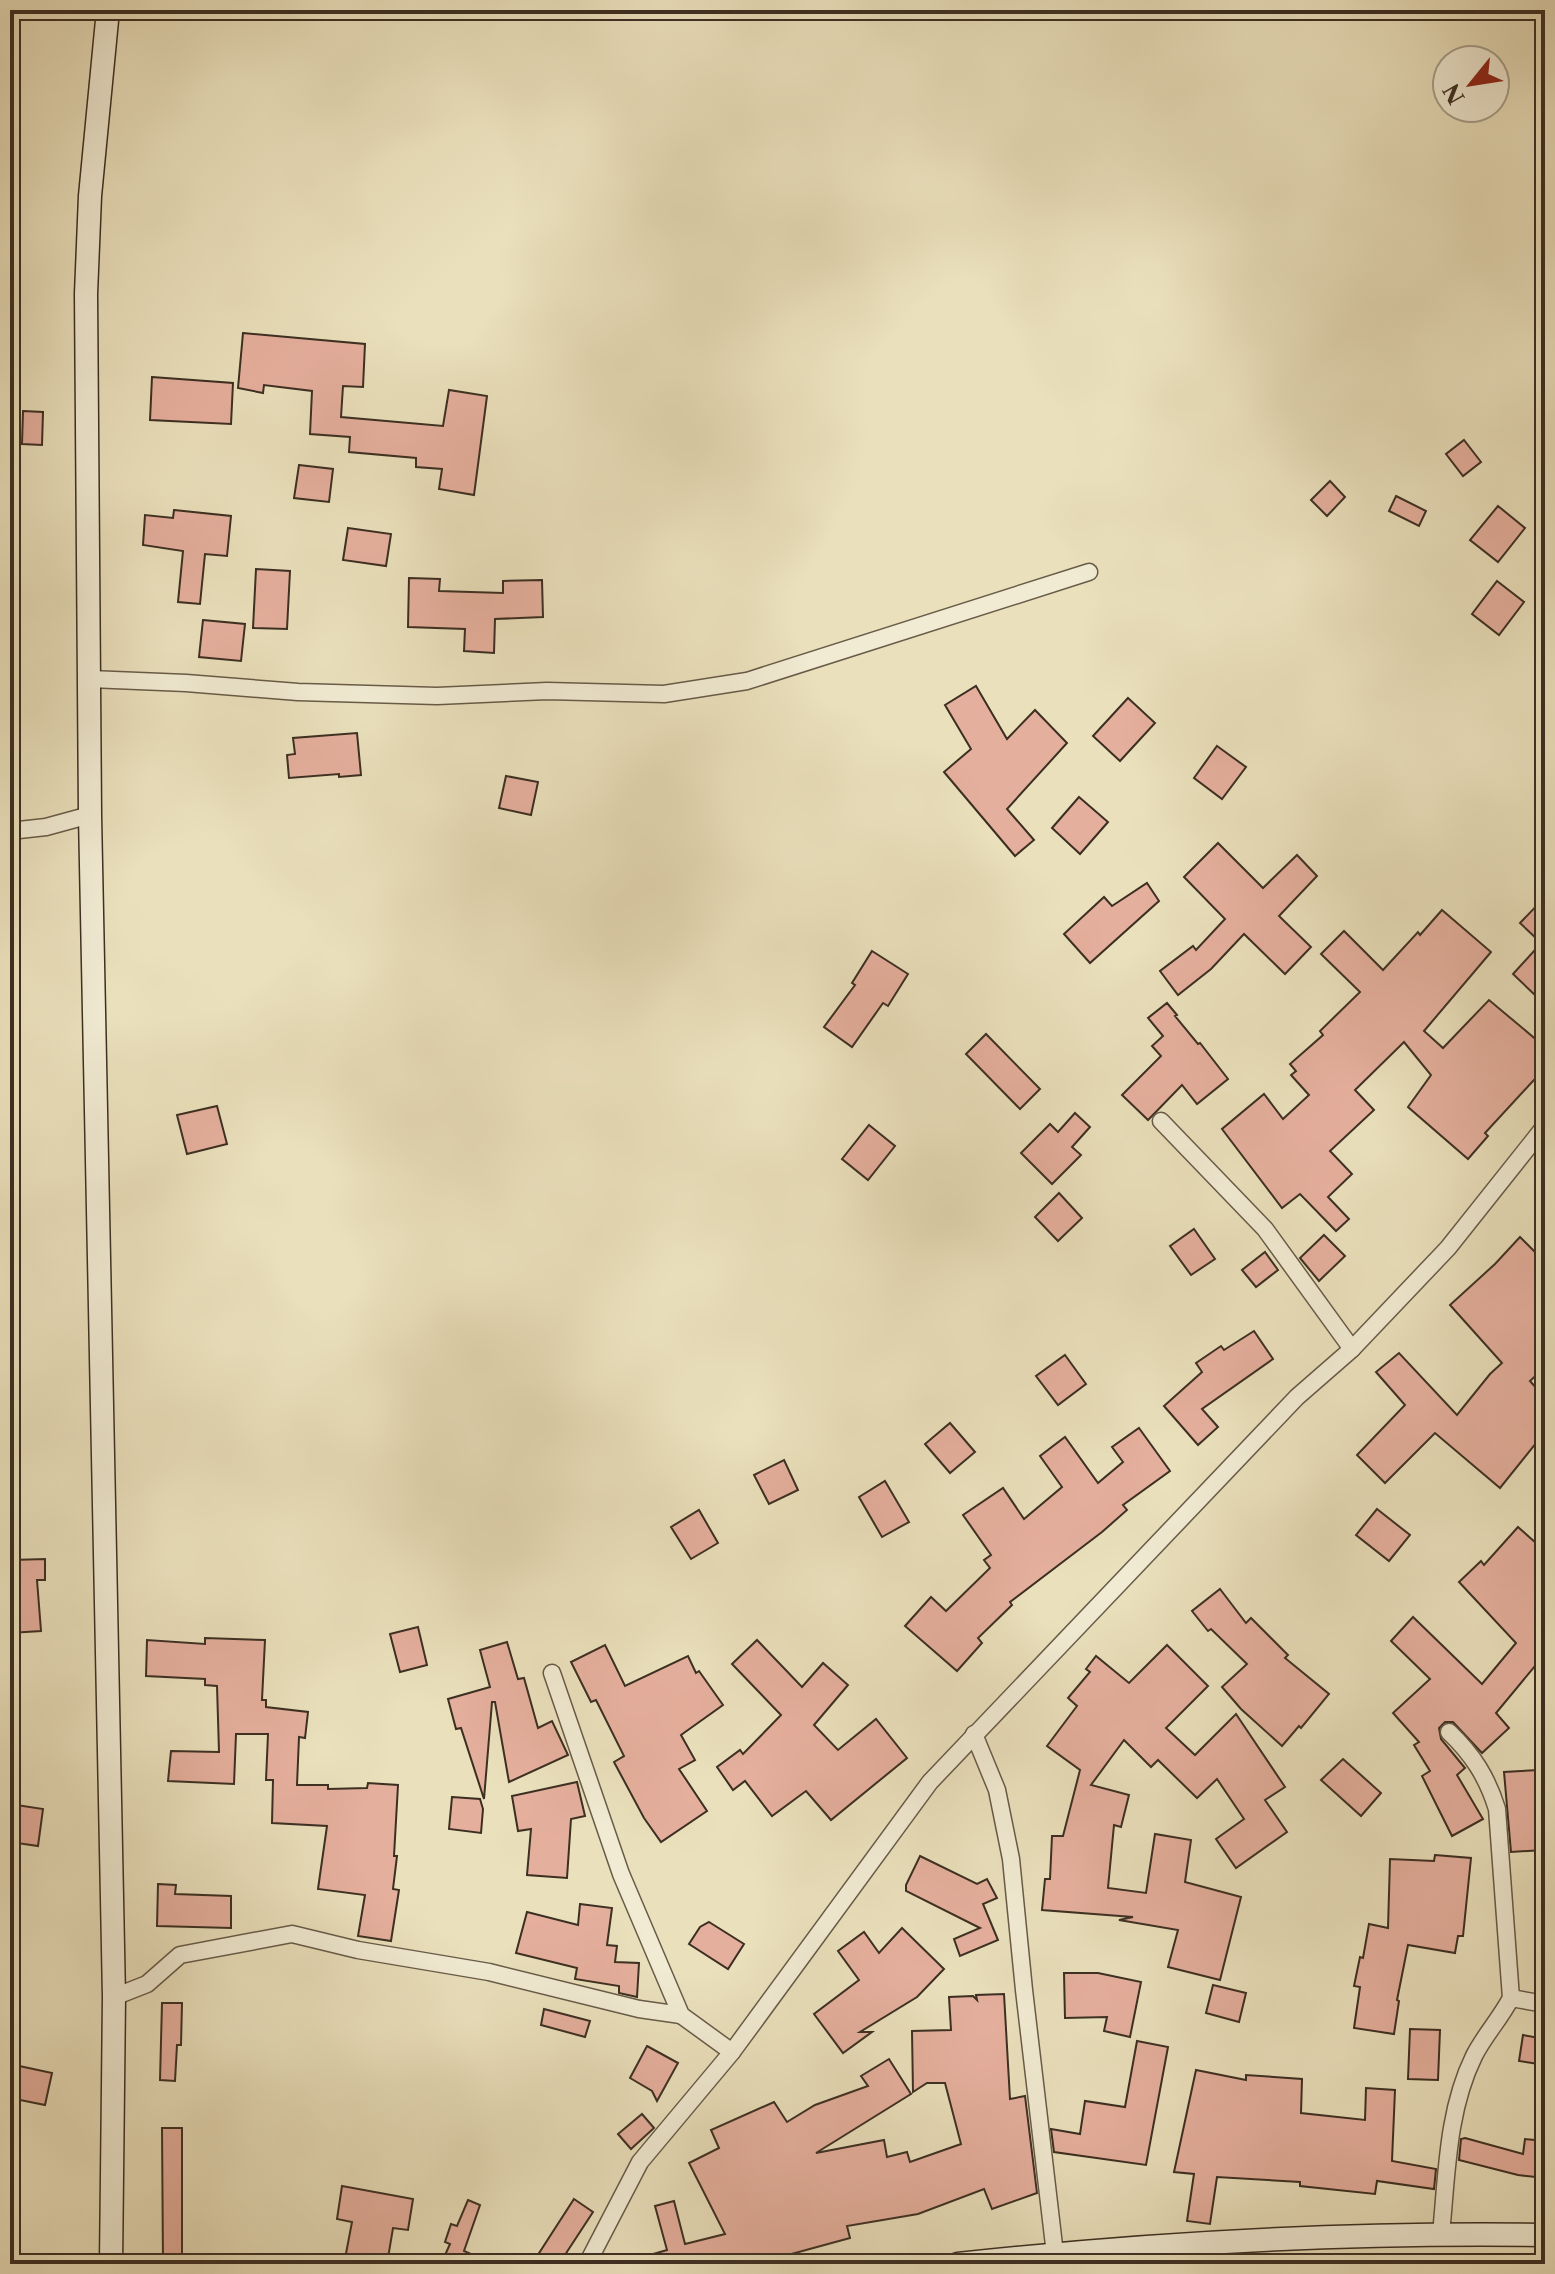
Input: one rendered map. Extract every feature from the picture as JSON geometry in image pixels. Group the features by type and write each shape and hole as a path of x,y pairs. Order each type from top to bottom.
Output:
{"main road":[{"path":"108,10 90,196 86,294 90,815 114,1997 111,2264"},
{"path":"958,2264 1208,2242 1441,2234 1545,2235"}],"street":[{"path":"90,679 298,692 437,696 547,691 664,694 747,681 1089,572"},
{"path":"10,831 46,827 90,815"},
{"path":"1161,1121 1265,1229 1352,1349"},
{"path":"587,2264 640,2162 732,2052 930,1782 1297,1397 1352,1349 1448,1248 1545,1126"},
{"path":"552,1673 621,1874 681,2015"},
{"path":"1441,2234 1450,2143 1459,2093 1475,2054 1500,2020 1511,1998 1497,1809 1488,1782 1470,1751 1449,1732"},
{"path":"974,1734 997,1790 1011,1859 1055,2254"},
{"path":"114,1997 147,1984 180,1955 292,1934 358,1950 489,1972 639,2009 681,2015 732,2052"},
{"path":"1511,1998 1545,2004"}],"building":[{"path":"243,333 365,344 363,387 343,386 341,417 443,426 449,390 487,396 474,495 439,489 442,469 416,467 416,458 349,452 350,437 310,434 312,391 264,385 263,393 238,388"},
{"path":"152,377 233,383 231,424 150,420"},
{"path":"23,411 43,412 42,445 22,444"},
{"path":"1464,440 1481,462 1463,476 1446,454"},
{"path":"299,465 333,469 329,502 294,498"},
{"path":"1330,481 1345,497 1327,516 1311,500"},
{"path":"1396,496 1426,511 1419,526 1389,511"},
{"path":"1498,506 1525,528 1498,562 1470,540"},
{"path":"174,510 231,516 227,556 205,554 200,604 178,602 183,551 143,545 145,515 173,518"},
{"path":"348,528 391,534 386,566 343,560"},
{"path":"256,569 290,571 287,629 253,628"},
{"path":"409,578 440,579 439,591 503,593 503,581 542,580 543,617 495,619 494,653 464,651 465,629 408,627"},
{"path":"1497,581 1524,602 1499,635 1472,614"},
{"path":"203,620 245,624 241,661 199,657"},
{"path":"976,686 1007,739 1035,710 1067,743 1007,809 1034,840 1015,856 944,772 971,749 945,705"},
{"path":"1128,698 1155,723 1120,761 1093,736"},
{"path":"357,733 361,775 289,778 287,755 295,754 293,738"},
{"path":"1217,746 1246,767 1222,799 1194,778"},
{"path":"506,776 538,782 531,815 499,808"},
{"path":"1079,797 1108,822 1080,854 1052,828"},
{"path":"1218,843 1263,888 1297,855 1317,876 1279,916 1311,947 1285,974 1244,934 1211,969 1178,995 1160,971 1193,946 1196,950 1225,919 1184,877"},
{"path":"1147,883 1159,901 1090,963 1064,934 1104,897 1112,906"},
{"path":"1545,897 1545,931 1537,939 1520,923"},
{"path":"1442,910 1491,952 1424,1031 1443,1048 1489,1000 1545,1047 1545,1068 1485,1133 1488,1136 1468,1159 1408,1107 1431,1075 1404,1042 1355,1090 1374,1110 1330,1151 1352,1174 1328,1197 1349,1219 1336,1231 1300,1194 1282,1208 1222,1129 1264,1094 1283,1119 1309,1095 1291,1075 1296,1071 1290,1064 1323,1035 1320,1031 1360,992 1321,954 1344,931 1383,970"},
{"path":"872,951 908,974 888,1006 883,1003 852,1047 824,1027 855,985 852,983"},
{"path":"1534,951 1545,962 1545,987 1536,996 1513,974"},
{"path":"1167,1003 1228,1079 1197,1104 1182,1085 1148,1120 1122,1095 1161,1056 1152,1046 1163,1036 1148,1018"},
{"path":"986,1034 1040,1089 1020,1109 966,1054"},
{"path":"217,1106 227,1144 187,1154 177,1115"},
{"path":"1075,1113 1090,1127 1072,1147 1081,1155 1052,1184 1021,1153 1050,1124 1058,1132"},
{"path":"869,1125 895,1146 868,1180 842,1159"},
{"path":"1059,1193 1082,1218 1058,1241 1035,1217"},
{"path":"1194,1229 1215,1259 1191,1275 1170,1246"},
{"path":"1324,1235 1345,1256 1319,1281 1300,1258"},
{"path":"1520,1237 1545,1262 1545,1367 1530,1381 1545,1398 1545,1432 1500,1488 1435,1433 1385,1483 1357,1455 1405,1405 1376,1372 1399,1353 1457,1415 1502,1363 1450,1305"},
{"path":"1265,1252 1278,1270 1256,1287 1242,1270"},
{"path":"1254,1331 1273,1359 1202,1409 1218,1427 1198,1445 1164,1406 1202,1372 1196,1363 1221,1346 1224,1350"},
{"path":"1065,1355 1086,1384 1058,1405 1036,1376"},
{"path":"950,1423 975,1452 950,1473 925,1444"},
{"path":"1139,1428 1170,1471 1123,1505 1127,1510 1102,1532 1010,1602 1012,1605 978,1638 982,1643 957,1671 905,1626 931,1597 946,1611 990,1568 984,1560 991,1555 963,1515 1003,1488 1024,1519 1062,1487 1040,1456 1065,1437 1098,1483 1123,1462 1112,1447"},
{"path":"784,1460 798,1490 769,1504 754,1475"},
{"path":"885,1481 909,1522 882,1537 859,1497"},
{"path":"1377,1509 1410,1535 1389,1561 1356,1535"},
{"path":"699,1510 718,1543 691,1559 671,1527"},
{"path":"1518,1527 1545,1551 1545,1654 1496,1713 1509,1728 1482,1753 1453,1722 1445,1722 1439,1728 1441,1739 1465,1768 1457,1775 1483,1819 1452,1836 1422,1776 1430,1771 1414,1745 1419,1742 1393,1713 1430,1679 1391,1641 1413,1617 1482,1684 1516,1643 1459,1582 1481,1561 1484,1565"},
{"path":"45,1559 45,1580 37,1580 41,1631 10,1633 12,1560"},
{"path":"1220,1589 1246,1623 1251,1618 1288,1655 1285,1658 1329,1694 1282,1746 1222,1687 1247,1664 1211,1629 1208,1631 1192,1611"},
{"path":"418,1627 427,1665 400,1672 390,1634"},
{"path":"205,1638 265,1640 262,1700 266,1700 266,1707 308,1712 305,1738 299,1737 297,1785 328,1785 328,1789 367,1788 368,1783 398,1785 394,1856 397,1856 393,1889 399,1890 391,1941 358,1936 365,1895 318,1889 327,1826 272,1823 273,1780 266,1780 268,1734 236,1734 234,1784 168,1781 171,1751 219,1752 217,1686 205,1685 205,1679 146,1676 147,1640 205,1644"},
{"path":"757,1640 802,1687 823,1663 848,1685 814,1725 838,1750 876,1719 907,1758 831,1820 806,1791 772,1816 745,1781 733,1790 717,1767 740,1750 743,1754 781,1715 732,1664"},
{"path":"507,1642 518,1679 524,1678 538,1728 552,1721 568,1755 509,1782 495,1702 492,1702 484,1799 461,1728 456,1729 448,1699 490,1687 480,1650"},
{"path":"605,1645 625,1686 688,1656 696,1673 699,1671 723,1705 681,1735 695,1760 679,1769 707,1811 661,1842 644,1818 614,1762 624,1756 596,1700 591,1702 571,1662"},
{"path":"1167,1645 1208,1686 1166,1728 1195,1755 1236,1714 1285,1787 1265,1800 1287,1832 1236,1868 1216,1839 1244,1819 1217,1779 1197,1798 1158,1760 1151,1767 1124,1740 1091,1785 1129,1795 1121,1827 1114,1825 1108,1888 1146,1893 1155,1834 1191,1840 1185,1882 1241,1897 1220,1980 1168,1967 1178,1930 1119,1920 1133,1917 1042,1910 1045,1879 1050,1879 1052,1836 1063,1836 1080,1770 1047,1746 1077,1706 1068,1698 1090,1672 1086,1669 1096,1656 1129,1683"},
{"path":"1343,1759 1381,1793 1361,1816 1321,1780"},
{"path":"1539,1770 1544,1850 1511,1852 1504,1772"},
{"path":"577,1782 585,1816 571,1819 567,1878 527,1875 531,1829 518,1831 512,1796"},
{"path":"452,1797 480,1799 483,1809 481,1833 449,1829"},
{"path":"10,1804 43,1809 38,1846 10,1842"},
{"path":"1435,1855 1471,1858 1463,1936 1458,1936 1455,1953 1408,1945 1394,2034 1354,2028 1360,1987 1354,1986 1369,1924 1388,1928 1390,1859 1434,1861"},
{"path":"920,1856 977,1884 987,1879 997,1898 983,1904 998,1940 960,1956 954,1939 980,1928 906,1891"},
{"path":"158,1884 176,1885 175,1894 231,1896 231,1928 157,1926"},
{"path":"580,1904 612,1908 607,1945 617,1946 615,1962 639,1963 637,1997 619,1993 619,1986 575,1979 577,1968 516,1953 527,1912 578,1925"},
{"path":"709,1922 744,1944 728,1969 689,1944 700,1927"},
{"path":"902,1928 944,1969 917,1997 860,2032 872,2032 843,2053 814,2014 859,1980 838,1951 864,1932 879,1953"},
{"path":"1064,1973 1098,1973 1141,1982 1130,2037 1104,2031 1107,2017 1065,2018"},
{"path":"1213,1985 1246,1993 1239,2022 1206,2013"},
{"path":"1004,1994 1010,2099 1025,2096 1037,2193 992,2209 984,2189 918,2214 847,2226 850,2238 784,2256 785,2264 637,2264 636,2259 667,2250 655,2206 674,2201 685,2244 725,2234 689,2163 719,2148 711,2130 774,2102 787,2122 815,2105 868,2086 861,2076 889,2059 911,2094 816,2153 884,2140 887,2157 907,2152 910,2162 961,2144 945,2083 927,2083 913,2092 912,2031 951,2030 949,1997 973,1996 977,2000 976,1995"},
{"path":"162,2003 182,2003 181,2045 177,2045 175,2081 160,2080"},
{"path":"544,2009 590,2021 585,2037 541,2025"},
{"path":"1410,2029 1440,2030 1438,2080 1408,2079"},
{"path":"1523,2035 1545,2039 1545,2065 1519,2061"},
{"path":"1137,2041 1168,2047 1146,2165 1054,2152 1051,2129 1080,2134 1085,2101 1125,2107"},
{"path":"647,2046 678,2063 657,2101 652,2091 630,2078"},
{"path":"10,2064 52,2073 45,2105 10,2098"},
{"path":"1196,2070 1246,2080 1246,2075 1302,2079 1301,2113 1365,2120 1366,2088 1395,2090 1392,2161 1436,2169 1434,2189 1377,2181 1375,2194 1300,2186 1300,2182 1217,2177 1210,2224 1187,2221 1194,2174 1174,2172"},
{"path":"642,2114 654,2128 631,2149 618,2134"},
{"path":"162,2128 182,2128 182,2262 163,2262"},
{"path":"1461,2139 1523,2154 1525,2139 1545,2141 1545,2178 1518,2175 1459,2160"},
{"path":"342,2186 413,2199 408,2230 393,2228 387,2264 344,2264 352,2222 337,2219"},
{"path":"574,2199 593,2212 559,2264 532,2264"},
{"path":"468,2200 480,2205 464,2251 493,2264 441,2264 450,2244 445,2242 451,2224 457,2226"}]}
